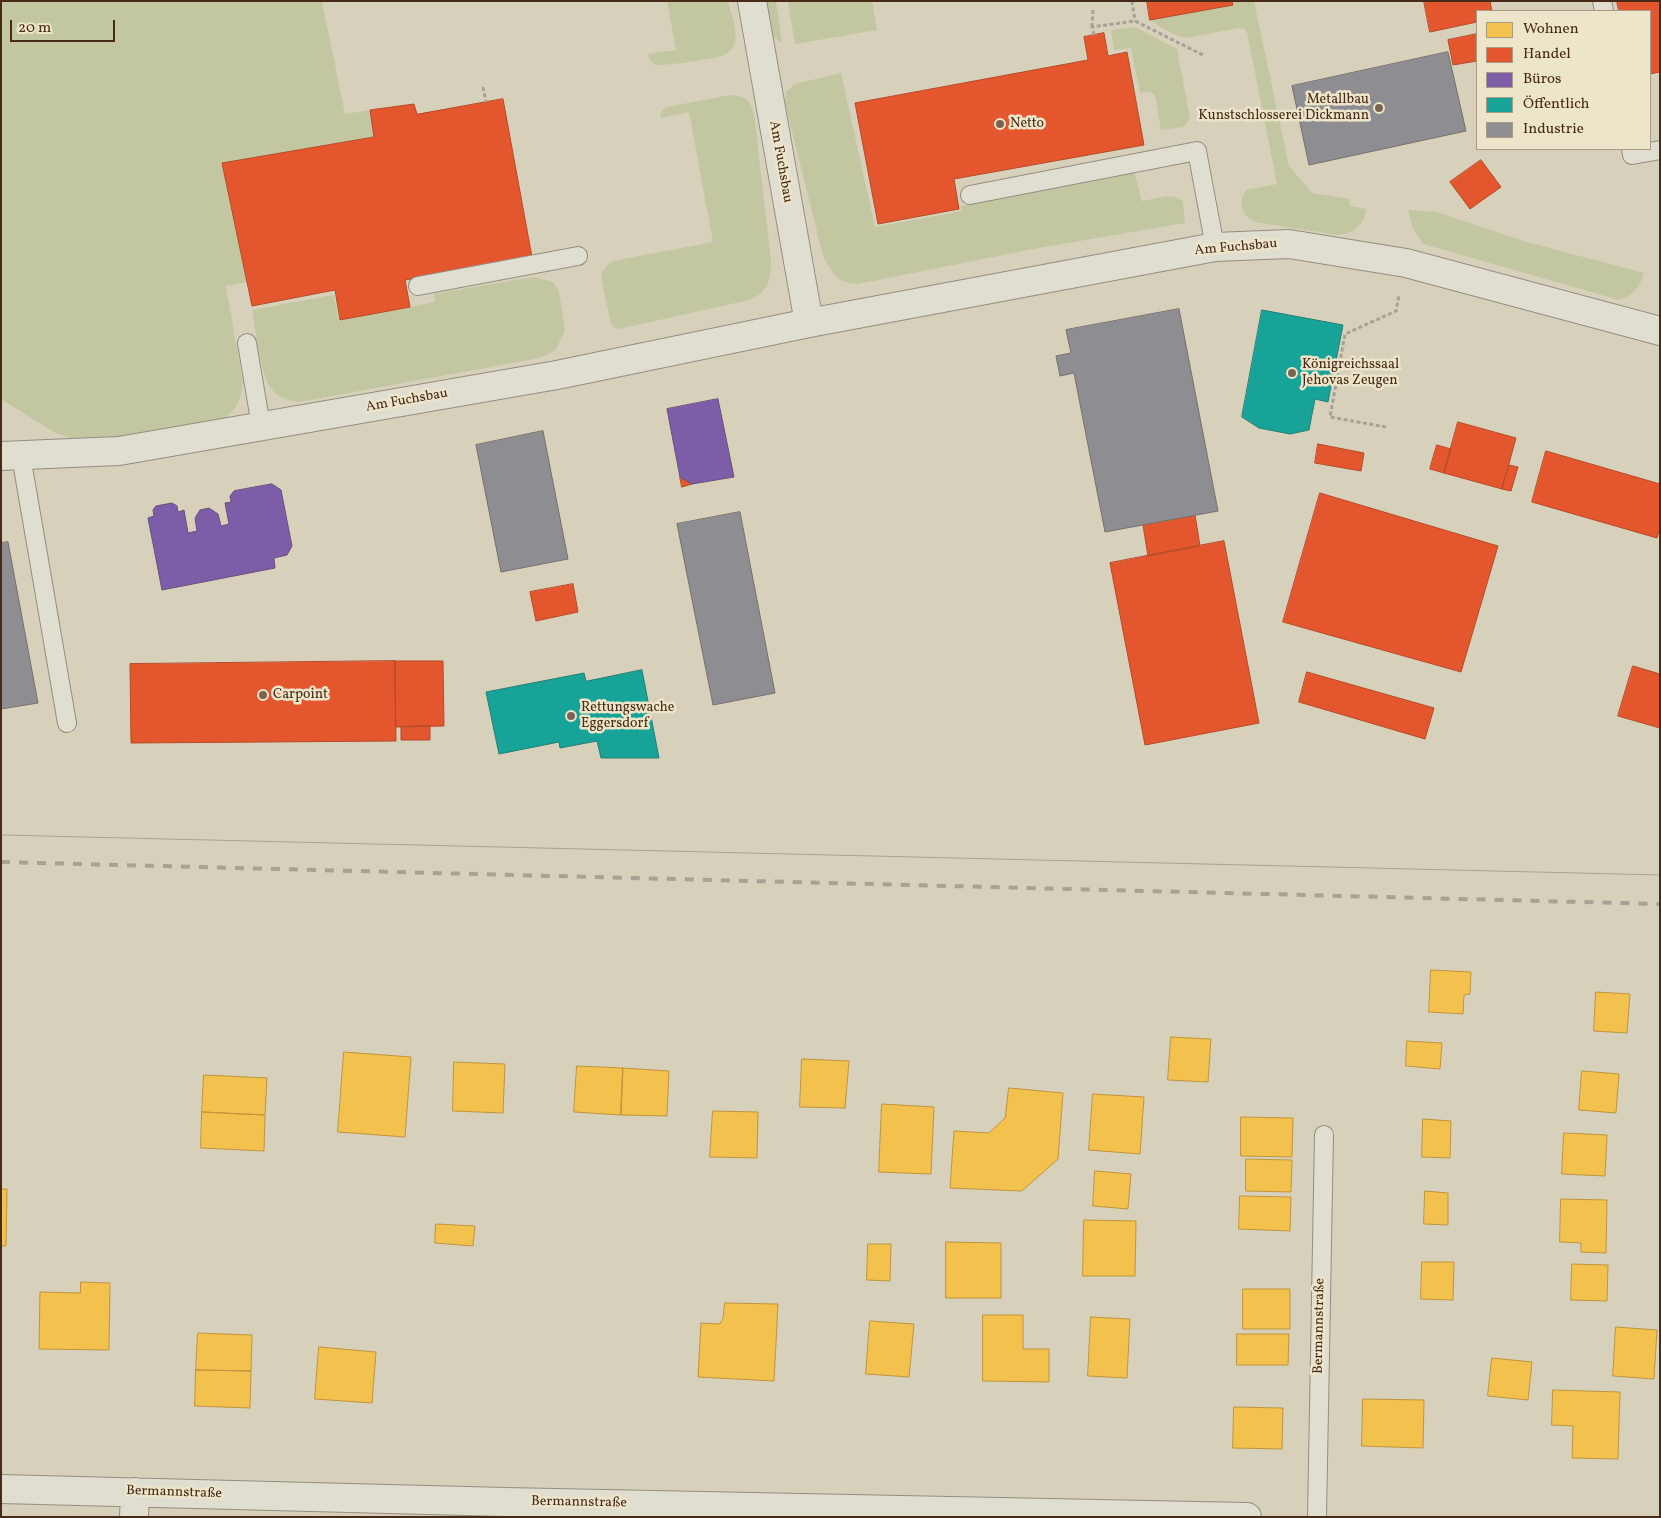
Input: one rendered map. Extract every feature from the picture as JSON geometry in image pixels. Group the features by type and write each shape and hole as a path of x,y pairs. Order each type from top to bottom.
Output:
{"street":[{"name":"Am Fuchsbau","path":"752,1 809,322"},
{"name":"Am Fuchsbau","path":"11,456 119,451 557,375 809,322 1215,247 1289,244 1406,263 1660,331"},
{"name":"Bermannstraße","path":"1,1489 135,1504 505,1502 1247,1517"}],"lane":[{"path":"1631,150 1632,155 1660,150"},
{"path":"970,195 1197,151 1215,247"},
{"path":"418,286 578,256"},
{"path":"247,343 261,426"},
{"path":"11,456 67,723"},
{"name":"Bermannstraße","path":"1317,1517 1324,1135"}],"path":[{"path":"1132,1 1135,21"},
{"path":"1093,8 1092,27 1094,35"},
{"path":"1092,27 1135,21 1205,56"},
{"path":"483,88 486,102"},
{"path":"1386,427 1330,417 1345,334 1396,311 1406,263"}],"green space":[{"path":"1,1 322,1 345,114 370,110 374,137 222,163 247,282 226,286 243,383 238,404 223,420 96,443 74,440 52,431 1,399"},
{"path":"667,1 728,1 736,36 733,47 726,54 719,57 655,65 649,59 648,54 676,50"},
{"path":"767,1 776,1 782,43 773,36"},
{"path":"788,1 872,1 877,30 795,44"},
{"path":"1232,1 1254,1 1289,166 1312,193 1349,199 1350,206 1367,209 1363,220 1354,230 1338,235 1254,222 1244,212 1242,199 1246,190 1277,184 1247,32 1239,28 1186,38 1172,33 1150,20 1233,4"},
{"path":"1135,27 1177,49 1190,119 1184,127 1161,130 1155,95 1150,91 1140,93 1131,48 1114,50 1111,30"},
{"path":"841,73 875,227 962,211 961,206 1134,171 1142,201 1168,196 1176,197 1183,201 1185,223 1033,249 858,284 845,282 832,272 823,256 785,103 786,92 795,84"},
{"path":"730,95 739,96 749,102 754,114 771,260 768,284 761,293 749,300 619,329 615,328 611,324 602,282 602,275 607,265 613,261 713,242 689,112 661,118 660,114 665,108 672,106"},
{"path":"1408,210 1437,212 1527,242 1644,273 1635,290 1619,300 1423,244 1413,229"},
{"path":"533,277 553,282 559,291 565,331 556,349 539,358 300,402 279,396 270,387 264,372 252,310 334,295 339,321 435,302 434,294"}],"building: Wohnen":[{"path":"1431,970 1471,972 1470,994 1464,995 1463,1014 1429,1012"},
{"path":"1596,992 1630,994 1627,1033 1594,1031"},
{"path":"1171,1037 1211,1039 1208,1082 1168,1080"},
{"path":"1407,1041 1442,1043 1440,1069 1406,1066"},
{"path":"344,1052 411,1057 405,1137 338,1132"},
{"path":"802,1059 849,1061 845,1108 800,1107"},
{"path":"454,1062 505,1064 503,1113 453,1111"},
{"path":"577,1066 623,1068 621,1115 574,1112"},
{"path":"623,1068 669,1071 667,1116 621,1115"},
{"path":"1582,1071 1619,1074 1616,1113 1579,1110"},
{"path":"204,1075 267,1078 265,1115 202,1112"},
{"path":"1009,1088 1063,1093 1058,1159 1022,1191 950,1188 954,1131 989,1133 1005,1118"},
{"path":"1093,1094 1144,1097 1140,1154 1089,1150"},
{"path":"882,1104 934,1107 931,1174 879,1172"},
{"path":"713,1111 758,1112 757,1158 710,1157"},
{"path":"202,1112 265,1115 264,1151 201,1148"},
{"path":"1241,1117 1293,1118 1292,1157 1241,1156"},
{"path":"1423,1119 1451,1121 1450,1158 1422,1157"},
{"path":"1564,1133 1607,1135 1605,1176 1562,1174"},
{"path":"1246,1159 1292,1160 1291,1192 1246,1191"},
{"path":"1095,1171 1131,1174 1128,1209 1093,1206"},
{"path":"1,1189 7,1189 6,1246 1,1246"},
{"path":"1425,1191 1448,1193 1448,1225 1424,1224"},
{"path":"1240,1196 1291,1197 1290,1231 1239,1229"},
{"path":"1561,1199 1607,1200 1606,1253 1581,1252 1581,1243 1560,1242"},
{"path":"1084,1220 1136,1221 1135,1276 1083,1276"},
{"path":"436,1224 475,1226 473,1246 435,1243"},
{"path":"946,1242 1001,1243 1001,1298 946,1298"},
{"path":"868,1244 891,1244 890,1281 867,1280"},
{"path":"1422,1262 1454,1262 1453,1300 1421,1299"},
{"path":"1572,1264 1608,1265 1607,1301 1571,1300"},
{"path":"81,1282 110,1283 109,1350 39,1349 40,1292 80,1293"},
{"path":"1243,1289 1290,1289 1290,1329 1243,1329"},
{"path":"725,1303 778,1304 774,1381 698,1377 701,1323 720,1324 723,1318"},
{"path":"983,1315 1023,1315 1023,1349 1049,1349 1049,1382 983,1381"},
{"path":"1091,1317 1130,1319 1127,1378 1088,1376"},
{"path":"870,1321 914,1324 909,1377 866,1374"},
{"path":"1616,1327 1657,1330 1654,1379 1613,1376"},
{"path":"198,1333 252,1335 251,1371 196,1370"},
{"path":"1237,1334 1289,1334 1288,1365 1237,1365"},
{"path":"319,1347 376,1352 372,1403 315,1399"},
{"path":"1492,1358 1532,1362 1528,1400 1488,1396"},
{"path":"196,1370 251,1371 250,1408 195,1406"},
{"path":"1553,1390 1620,1392 1618,1459 1572,1458 1573,1426 1552,1425"},
{"path":"1363,1399 1424,1400 1423,1448 1362,1446"},
{"path":"1234,1407 1283,1408 1282,1449 1233,1448"}],"building: Handel":[{"path":"1147,1 1232,1 1233,5 1150,20"},
{"path":"1424,1 1490,1 1492,10 1476,10 1476,22 1430,32"},
{"path":"1617,1 1660,1 1660,72 1651,74 1651,10 1619,10"},
{"name":"Netto","path":"1104,33 1108,56 1127,52 1144,145 954,179 959,209 878,224 855,103 1088,60 1084,37"},
{"path":"1476,34 1476,61 1453,65 1448,40"},
{"path":"503,99 532,257 405,280 410,307 340,320 335,290 252,306 222,163 374,137 370,110 414,104 417,114"},
{"path":"1481,160 1501,187 1470,209 1450,182"},
{"path":"1458,422 1516,438 1502,489 1444,473"},
{"path":"1318,444 1364,453 1361,471 1315,463"},
{"path":"1437,445 1451,449 1444,473 1430,469"},
{"path":"1546,451 1660,484 1660,528 1657,538 1532,502"},
{"path":"1509,465 1518,467 1511,491 1502,489"},
{"path":"680,477 692,484 682,487"},
{"path":"1320,493 1498,546 1461,672 1283,622"},
{"path":"1195,515 1200,546 1148,556 1143,525"},
{"path":"1224,541 1259,723 1145,745 1110,563"},
{"path":"573,584 578,612 536,621 530,592"},
{"name":"Carpoint","path":"395,661 396,741 131,743 130,664"},
{"path":"395,661 443,661 444,726 396,727"},
{"path":"1633,666 1660,674 1660,728 1618,716"},
{"path":"1307,672 1434,708 1425,739 1299,702"},
{"path":"430,726 430,740 401,740 401,727"}],"building: Büros":[{"path":"718,399 734,477 692,484 680,477 667,409"},
{"path":"272,484 281,490 292,546 287,555 274,558 275,568 162,590 148,518 154,516 153,510 156,506 172,503 177,506 178,512 184,510 188,533 197,531 195,518 200,510 209,508 218,514 221,526 229,524 225,503 231,502 230,496 234,491"}],"building: Öffentlich":[{"name":"Königreichssaal Jehovas Zeugen","path":"1262,310 1343,325 1328,402 1315,399 1309,430 1290,434 1259,428 1242,417"},
{"name":"Rettungswache Eggersdorf","path":"642,670 659,758 601,758 597,741 560,748 559,742 499,754 486,692 584,673 586,681"}],"building: Industrie":[{"name":"Metallbau Kunstschlosserei Dickmann","path":"1448,52 1466,131 1309,165 1292,86"},
{"path":"1179,309 1218,511 1105,532 1074,373 1060,376 1056,356 1071,353 1066,330"},
{"path":"543,431 568,559 501,572 476,445"},
{"path":"740,512 775,693 713,705 677,524"},
{"path":"8,542 38,703 1,709 1,543"}],"tram line":[{"path":"1,835 1660,875"}],"railway":[{"path":"1,862 1660,904"}],"place":[{"name":"Metallbau Kunstschlosserei Dickmann","path":"1379,108"},
{"name":"Netto","path":"1000,124"},
{"name":"Königreichssaal Jehovas Zeugen","path":"1292,373"},
{"name":"Carpoint","path":"263,695"},
{"name":"Rettungswache Eggersdorf","path":"571,716"}]}
